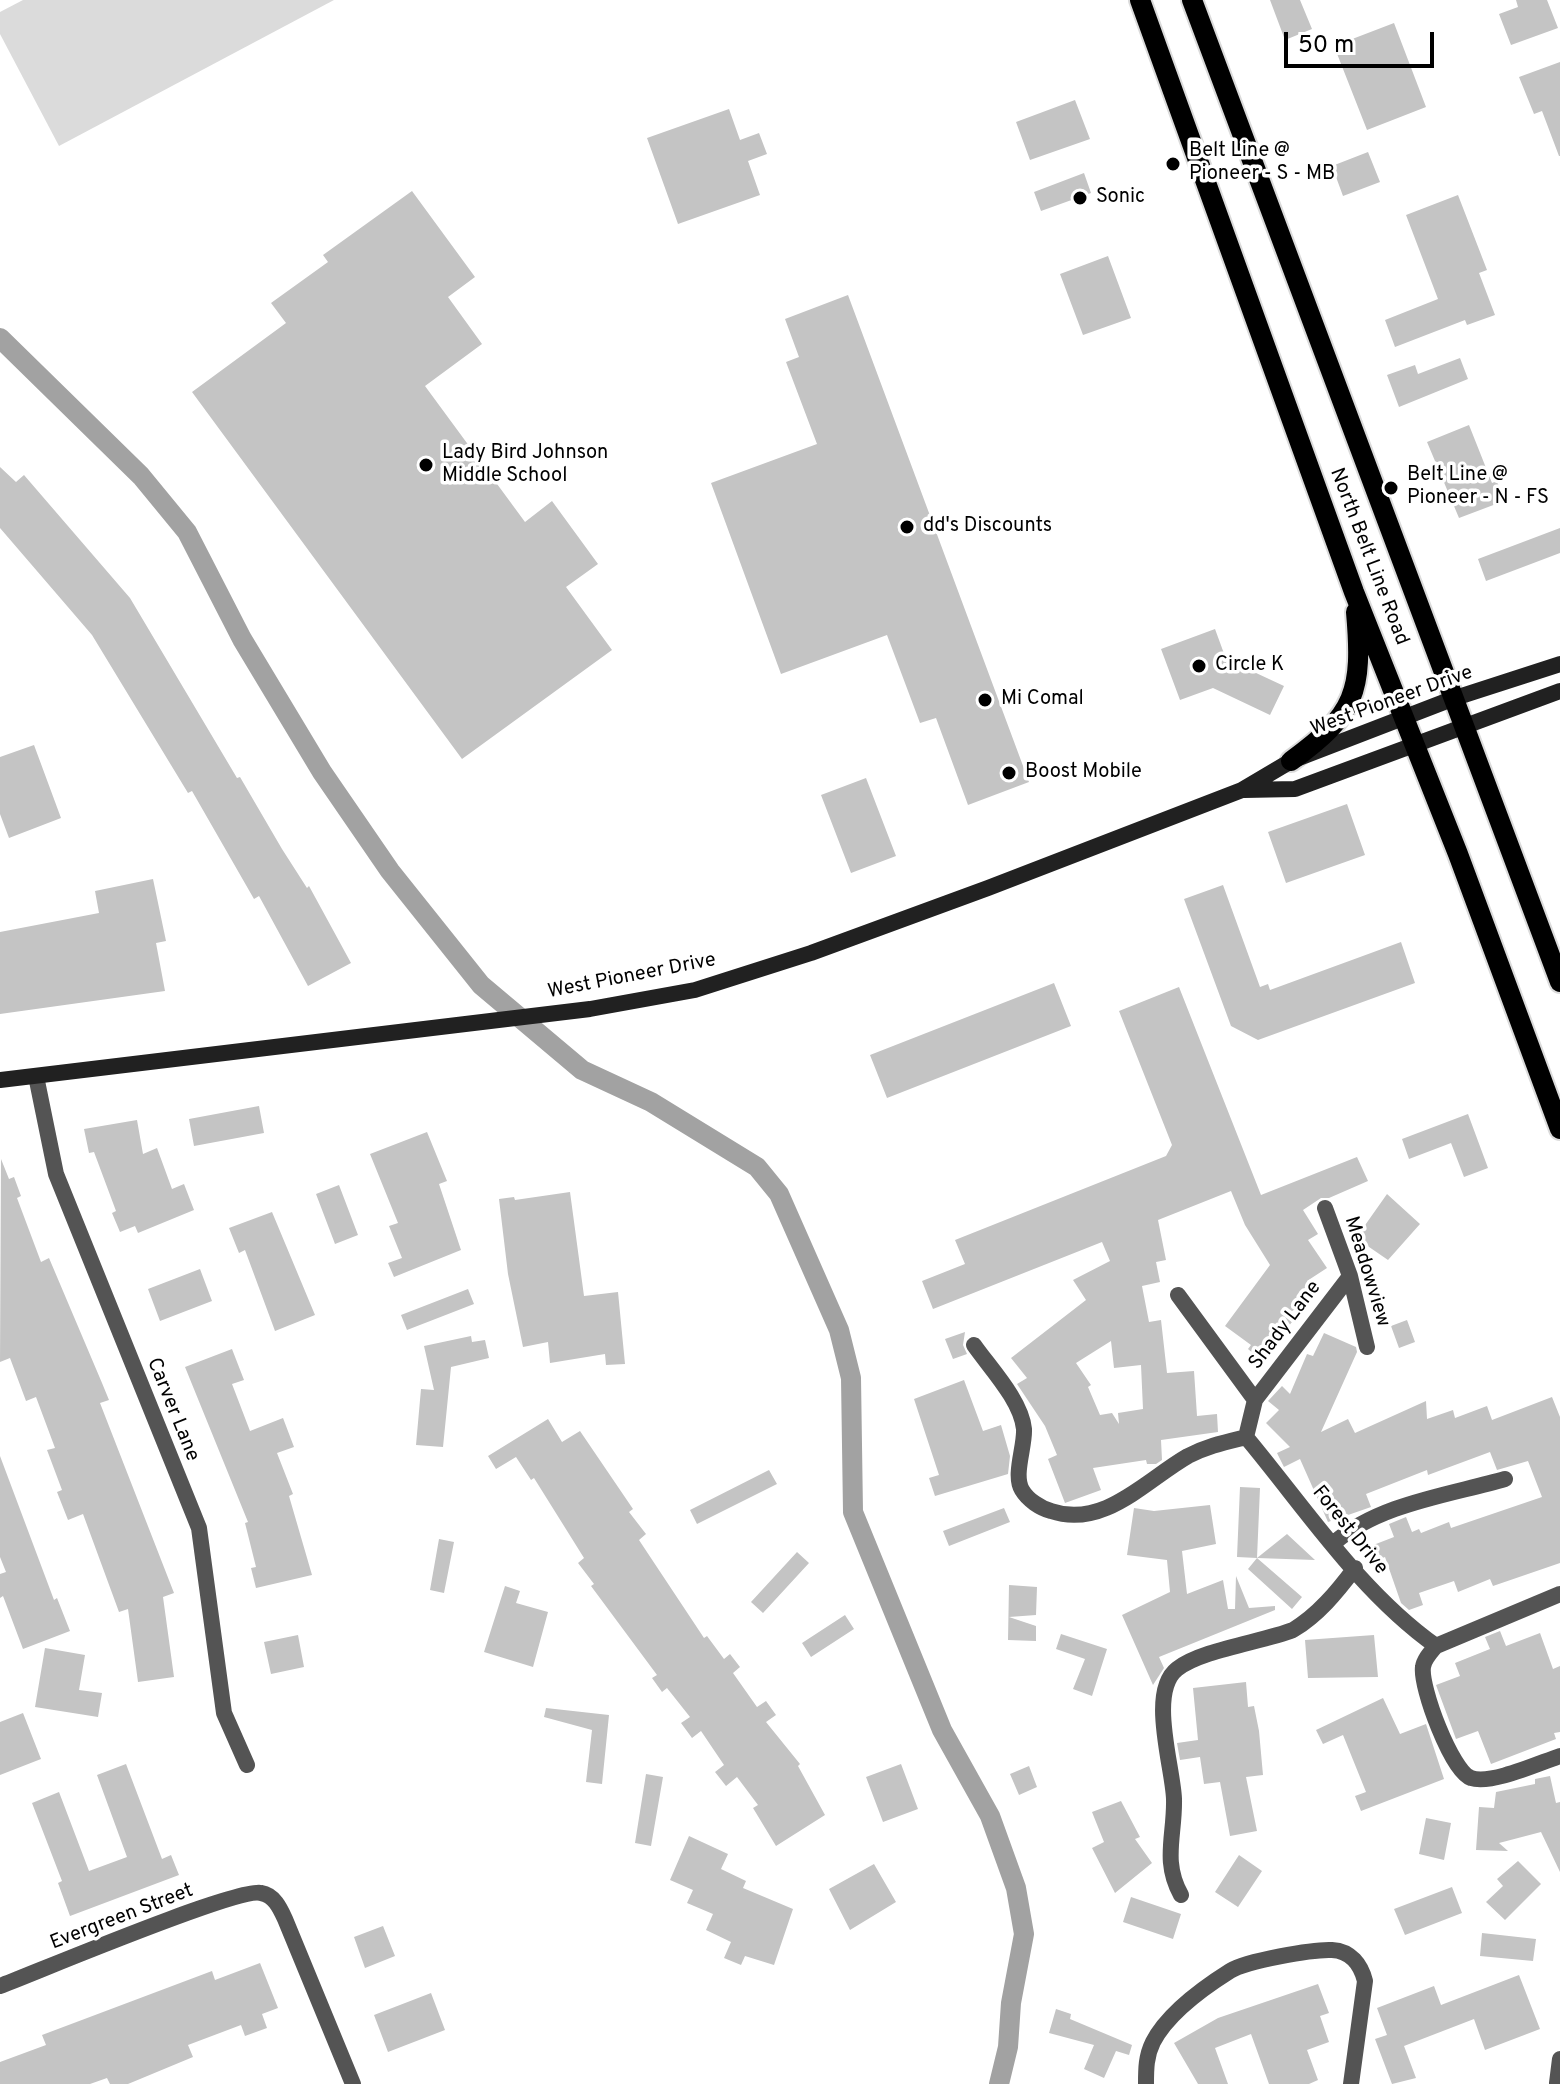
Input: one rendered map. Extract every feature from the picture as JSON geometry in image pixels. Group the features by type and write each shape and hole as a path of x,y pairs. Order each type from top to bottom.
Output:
{"main road":[{"name":"North Belt Line Road","path":"1140,0 1354,592 1406,718 1560,1129"},
{"name":"North Belt Line Road","path":"1192,0 1560,982"},
{"path":"1291,761 1328,734 1343,715 1354,690 1360,663 1354,592"},
{"name":"West Pioneer Drive","path":"0,1080 590,1009 695,990 811,953 1242,790 1291,761 1452,699 1560,664"},
{"name":"West Pioneer Drive","path":"1242,790 1295,789 1560,691"}],"street":[{"name":"Carver Lane","path":"36,1076 56,1174 75,1227 199,1528 224,1713 247,1765"},
{"name":"Meadowview","path":"1325,1208 1350,1276 1367,1347"},
{"name":"Shady Lane","path":"1255,1400 1350,1276"},
{"path":"974,1345 1012,1400 1024,1427 1019,1478 1022,1490 1040,1508 1073,1516 1086,1514 1127,1498 1187,1457 1214,1444 1246,1437 1255,1400 1178,1295"},
{"name":"Forest Drive","path":"1246,1437 1399,1620 1436,1646"},
{"path":"1334,1543 1352,1528 1380,1515 1505,1479"},
{"path":"1181,1895 1173,1880 1169,1861 1174,1799 1163,1694 1168,1678 1178,1667 1300,1626 1337,1592 1355,1568"},
{"path":"1560,1594 1436,1646 1425,1662 1424,1679 1456,1766 1462,1774 1481,1780 1560,1756"},
{"name":"Evergreen Street","path":"0,1986 221,1901 260,1892 270,1896 285,1919 353,2084"},
{"path":"1146,2084 1148,2055 1160,2030 1176,2012 1231,1970 1252,1962 1333,1950 1353,1958 1362,1968 1365,1981 1351,2084"},
{"path":"1556,2083 1560,2059"}],"shaded area":[{"path":"23,0 334,0 59,146 0,34 0,12"}],"building":[{"path":"1270,0 1300,0 1312,29 1285,40"},
{"path":"1516,0 1547,0 1558,28 1511,45 1499,14 1518,7"},
{"path":"1394,23 1426,107 1367,130 1334,46"},
{"path":"1560,62 1559,156 1542,111 1534,114 1519,77"},
{"path":"1075,100 1090,139 1030,160 1016,122"},
{"path":"729,109 740,140 759,133 767,154 748,161 760,195 678,224 647,138"},
{"path":"1368,152 1380,182 1343,196 1332,166"},
{"path":"1084,173 1091,193 1041,211 1034,192"},
{"path":"412,191 475,277 448,297 482,344 425,386 525,522 552,501 598,564 566,587 612,650 462,759 192,392 286,323 271,303 328,262 323,255"},
{"path":"1458,195 1487,270 1479,273 1495,315 1467,325 1465,320 1395,347 1385,320 1438,299 1406,215"},
{"path":"1108,256 1131,318 1083,335 1060,274"},
{"path":"848,295 1029,782 968,805 936,718 920,723 887,635 781,674 711,483 817,444 786,362 799,357 785,319"},
{"path":"1460,358 1468,379 1399,407 1387,375 1415,365 1418,374"},
{"path":"1469,425 1492,483 1497,481 1504,501 1459,518 1427,442"},
{"path":"0,467 16,482 24,475 130,598 237,778 240,777 282,849 307,888 309,886 351,963 308,986 259,896 254,899 192,791 188,793 92,635 0,528"},
{"path":"1560,528 1560,553 1486,581 1478,559"},
{"path":"1215,629 1226,659 1284,686 1270,715 1213,688 1180,700 1161,649"},
{"path":"34,745 61,818 9,838 0,814 0,757"},
{"path":"866,778 896,856 851,873 821,795"},
{"path":"1347,804 1365,855 1286,883 1268,832"},
{"path":"153,879 166,941 156,943 165,991 0,1014 0,932 99,913 95,891"},
{"path":"1223,885 1260,987 1268,984 1270,990 1401,942 1415,983 1258,1040 1231,1026 1184,899"},
{"path":"1054,983 1071,1026 887,1098 870,1055"},
{"path":"1179,987 1261,1195 1357,1157 1368,1181 1329,1198 1321,1198 1303,1210 1318,1234 1308,1240 1327,1268 1307,1281 1317,1294 1285,1316 1292,1322 1261,1360 1248,1349 1251,1345 1225,1326 1270,1265 1245,1225 1231,1191 1158,1220 1166,1260 1156,1262 1160,1282 1142,1286 1149,1322 1161,1320 1167,1373 1194,1371 1197,1416 1217,1414 1218,1432 1161,1440 1162,1460 1156,1464 1147,1464 1146,1460 1093,1468 1101,1490 1065,1503 1048,1459 1057,1455 1045,1426 1017,1384 1027,1378 1011,1358 1086,1300 1073,1280 1110,1261 1102,1242 933,1309 922,1281 965,1264 955,1240 1166,1156 1172,1145 1119,1011","holes":["1111,1341 1114,1368 1141,1365 1143,1409 1118,1413 1119,1424 1112,1413 1100,1415 1088,1387 1091,1385 1076,1363"]},
{"path":"259,1106 264,1133 194,1146 189,1119"},
{"path":"1468,1114 1488,1168 1464,1177 1451,1143 1409,1159 1402,1139"},
{"path":"137,1120 143,1154 157,1148 172,1189 184,1184 194,1210 138,1233 135,1226 120,1232 112,1213 116,1211 94,1152 89,1153 84,1129"},
{"path":"427,1132 447,1181 439,1184 461,1250 394,1277 388,1263 402,1258 389,1226 398,1223 370,1154"},
{"path":"1,1159 9,1179 14,1177 21,1196 17,1198 41,1262 49,1258 109,1400 100,1403 174,1593 163,1597 174,1677 138,1682 128,1609 119,1612 83,1514 68,1520 57,1492 62,1490 47,1450 55,1448 36,1397 26,1401 10,1358 0,1362"},
{"path":"339,1185 358,1235 335,1244 316,1194"},
{"path":"570,1192 584,1296 618,1292 625,1364 606,1365 605,1354 550,1363 548,1342 523,1347 508,1274 499,1199 514,1197 515,1200"},
{"path":"1387,1194 1420,1224 1388,1260 1356,1238"},
{"path":"272,1212 315,1315 275,1331 245,1250 239,1253 229,1228"},
{"path":"200,1269 212,1301 160,1321 148,1289"},
{"path":"468,1289 474,1304 407,1330 401,1315"},
{"path":"1407,1320 1415,1342 1399,1348 1391,1326"},
{"path":"965,1332 963,1345 967,1354 953,1359 945,1339"},
{"path":"1324,1333 1356,1347 1357,1352 1321,1432 1348,1419 1355,1433 1426,1401 1427,1419 1453,1410 1455,1418 1487,1406 1492,1420 1552,1397 1560,1417 1560,1563 1493,1586 1490,1579 1458,1592 1454,1581 1419,1593 1423,1605 1409,1610 1401,1603 1385,1557 1368,1564 1363,1549 1394,1537 1389,1524 1406,1517 1412,1532 1419,1529 1421,1533 1449,1522 1451,1528 1542,1497 1528,1461 1497,1470 1490,1452 1428,1475 1427,1470 1366,1494 1371,1507 1328,1522 1300,1459 1284,1467 1277,1453 1290,1447 1266,1423 1279,1410 1268,1401 1282,1386 1290,1394 1307,1354 1313,1356"},
{"path":"471,1336 472,1342 485,1340 489,1358 451,1367 443,1447 416,1445 421,1389 434,1390 424,1346"},
{"path":"232,1349 244,1380 232,1384 250,1431 283,1418 294,1447 277,1453 293,1494 289,1496 312,1575 256,1588 251,1568 256,1567 245,1523 248,1522 185,1367"},
{"path":"964,1380 983,1431 1001,1425 1010,1456 1008,1474 935,1496 929,1478 939,1475 914,1399"},
{"path":"548,1419 562,1442 580,1431 633,1509 629,1512 646,1534 639,1540 704,1638 707,1636 724,1659 730,1654 740,1667 733,1673 757,1707 766,1701 776,1715 766,1722 800,1764 798,1766 825,1815 776,1846 753,1808 758,1805 737,1777 726,1786 715,1772 724,1765 701,1731 692,1738 681,1723 690,1717 667,1688 662,1692 652,1678 657,1675 591,1586 594,1584 578,1563 584,1558 534,1478 531,1480 516,1457 496,1469 488,1456"},
{"path":"0,1456 54,1600 57,1598 70,1631 23,1649 3,1596 0,1598 0,1574 6,1572 0,1557"},
{"path":"769,1470 777,1484 697,1524 690,1510"},
{"path":"1240,1487 1260,1488 1257,1558 1237,1557"},
{"path":"1210,1505 1216,1544 1182,1551 1187,1594 1223,1580 1228,1609 1235,1609 1236,1576 1249,1608 1275,1606 1275,1610 1159,1657 1164,1668 1153,1685 1122,1615 1170,1592 1167,1560 1127,1555 1134,1508 1154,1511"},
{"path":"1004,1508 1010,1522 949,1546 943,1531"},
{"path":"1287,1534 1315,1560 1257,1558"},
{"path":"439,1539 454,1542 444,1593 430,1590"},
{"path":"797,1552 809,1563 763,1613 751,1602"},
{"path":"1257,1558 1302,1597 1292,1609 1248,1569"},
{"path":"1009,1585 1037,1587 1036,1615 1009,1617 1036,1626 1036,1641 1008,1640"},
{"path":"505,1586 520,1591 516,1603 548,1612 533,1667 484,1652"},
{"path":"845,1615 854,1629 811,1657 802,1643"},
{"path":"1500,1631 1506,1646 1540,1633 1553,1669 1560,1666 1560,1732 1554,1733 1556,1739 1491,1764 1478,1731 1456,1739 1436,1685 1460,1676 1455,1663 1490,1649 1485,1637"},
{"path":"1061,1634 1107,1649 1092,1696 1073,1689 1085,1659 1056,1649"},
{"path":"298,1635 304,1667 271,1674 264,1642"},
{"path":"1374,1635 1378,1677 1308,1678 1305,1640"},
{"path":"45,1648 85,1655 79,1690 102,1693 98,1717 35,1707"},
{"path":"1246,1682 1248,1707 1254,1706 1259,1731 1263,1775 1246,1777 1257,1831 1230,1836 1220,1782 1204,1784 1200,1757 1180,1760 1177,1743 1198,1740 1193,1688"},
{"path":"1383,1698 1400,1734 1426,1724 1444,1779 1361,1811 1355,1796 1366,1792 1343,1735 1323,1744 1316,1730"},
{"path":"546,1708 609,1715 602,1784 586,1782 592,1730 544,1717"},
{"path":"23,1713 41,1759 0,1775 0,1722"},
{"path":"126,1764 162,1859 171,1855 179,1875 70,1916 58,1883 62,1881 32,1803 59,1792 89,1871 127,1857 97,1775"},
{"path":"901,1764 918,1809 883,1822 866,1777"},
{"path":"1029,1766 1037,1787 1019,1795 1010,1774"},
{"path":"646,1774 663,1777 651,1846 635,1843"},
{"path":"1550,1776 1556,1803 1560,1802 1560,1872 1541,1832 1499,1843 1508,1851 1476,1850 1479,1807 1494,1808 1496,1792 1535,1784 1535,1779"},
{"path":"1121,1801 1140,1837 1135,1839 1152,1863 1115,1893 1092,1848 1104,1842 1092,1812"},
{"path":"1426,1818 1451,1823 1444,1860 1419,1854"},
{"path":"689,1836 728,1854 721,1869 746,1881 743,1888 793,1909 774,1965 745,1956 741,1965 724,1958 731,1942 706,1930 713,1914 687,1903 693,1890 670,1880"},
{"path":"1239,1855 1262,1871 1238,1907 1215,1892"},
{"path":"1518,1861 1541,1884 1505,1920 1486,1902 1503,1886 1497,1879"},
{"path":"874,1864 896,1902 850,1930 829,1889"},
{"path":"1452,1887 1462,1913 1405,1935 1394,1909"},
{"path":"1131,1897 1181,1914 1173,1939 1123,1922"},
{"path":"383,1926 395,1956 365,1968 354,1937"},
{"path":"1482,1933 1536,1939 1533,1961 1480,1956"},
{"path":"260,1963 278,2008 262,2014 267,2028 245,2036 241,2025 188,2045 193,2057 128,2084 110,2084 107,2078 90,2084 0,2084 0,2062 46,2045 42,2035 212,1971 215,1980"},
{"path":"1519,1975 1540,2029 1485,2050 1474,2019 1404,2046 1416,2078 1392,2084 1375,2039 1387,2035 1377,2008 1434,1986 1441,2005"},
{"path":"1318,1984 1329,2013 1320,2016 1329,2042 1307,2050 1318,2080 1309,2084 1269,2084 1251,2034 1215,2048 1228,2084 1198,2084 1174,2043 1218,2018"},
{"path":"431,1993 445,2030 388,2052 374,2015"},
{"path":"1056,2009 1071,2014 1070,2019 1132,2045 1129,2055 1116,2051 1104,2078 1084,2069 1094,2045 1049,2033"}],"waterway":[{"path":"0,338 141,476 187,532 242,639 322,772 390,871 481,985 582,1070 651,1102 757,1167 779,1194 839,1330 851,1378 853,1512 942,1730 990,1816 1016,1888 1024,1934 1011,2003 1008,2047 999,2084"}],"place":[{"name":"Belt Line @ Pioneer - S - MB","path":"1173,164"},
{"name":"Sonic","path":"1080,198"},
{"name":"Lady Bird Johnson Middle School","path":"426,465"},
{"name":"Belt Line @ Pioneer - N - FS","path":"1391,488"},
{"name":"dd's Discounts","path":"907,527"},
{"name":"Circle K","path":"1199,666"},
{"name":"Mi Comal","path":"985,700"},
{"name":"Boost Mobile","path":"1009,773"}]}
